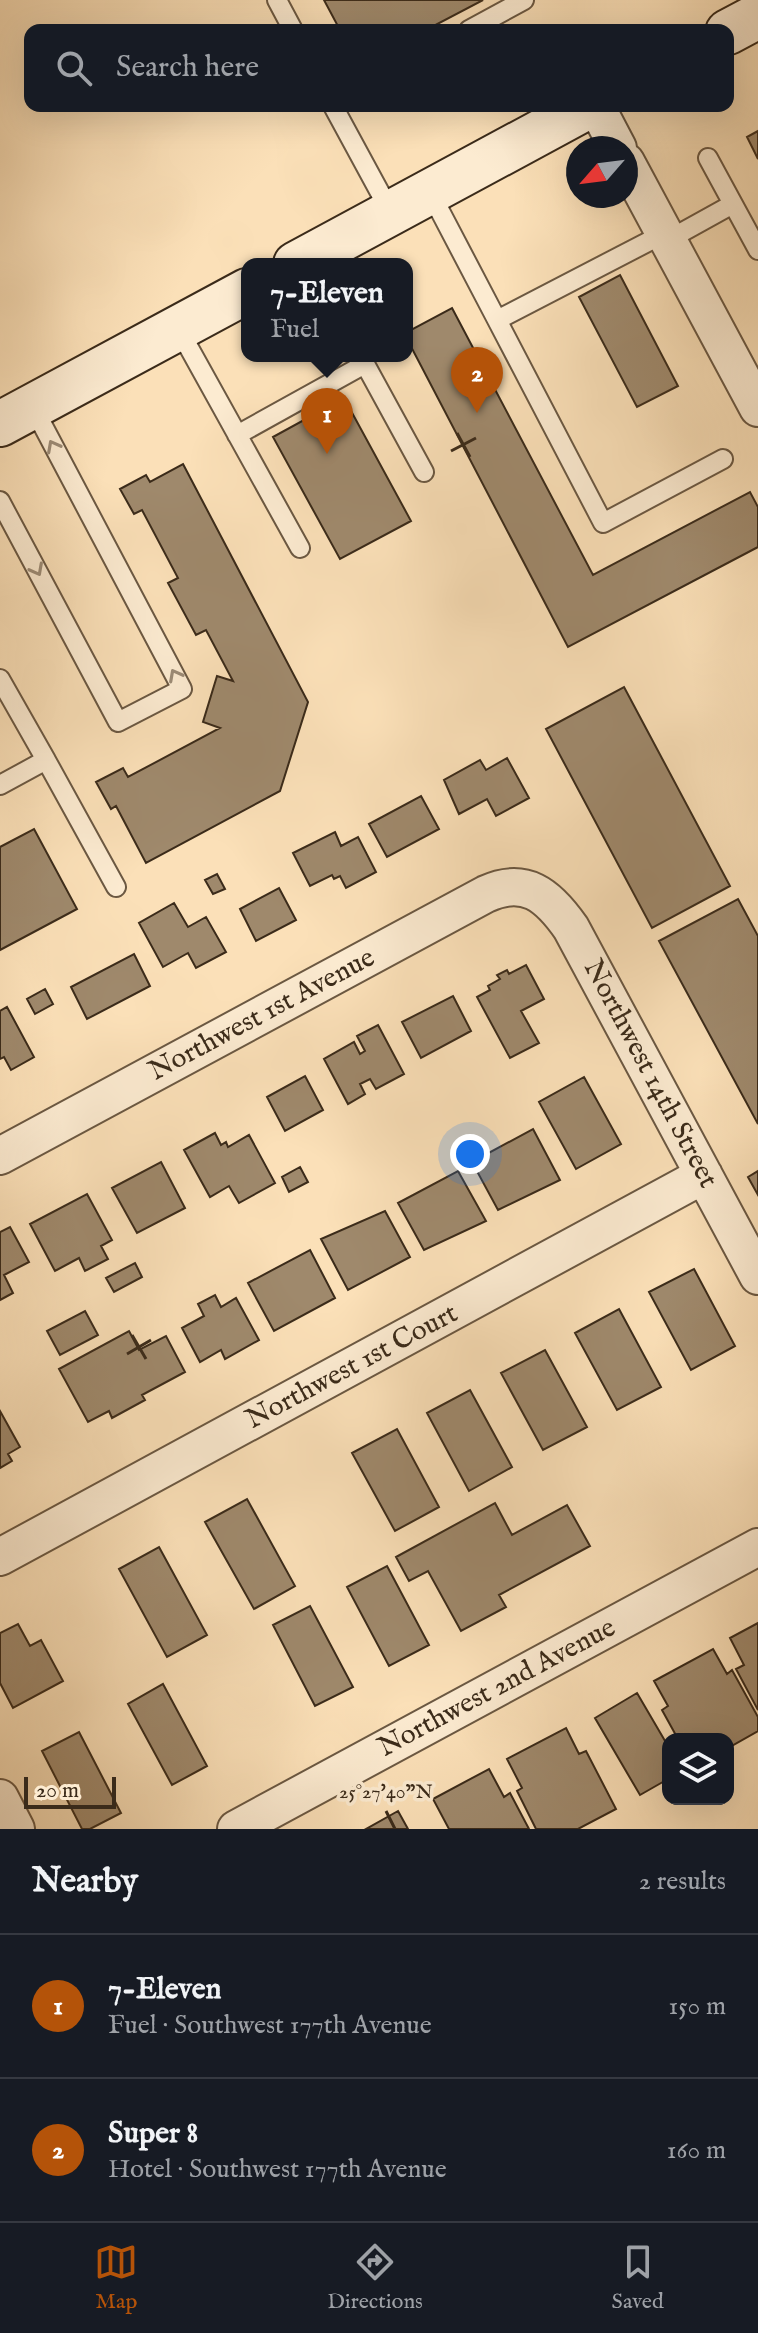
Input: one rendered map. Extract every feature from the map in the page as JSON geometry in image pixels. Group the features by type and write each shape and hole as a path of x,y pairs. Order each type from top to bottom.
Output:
{"main road":[{"path":"734,29 758,16"},
{"path":"313,258 578,112"},
{"path":"16,415 241,294"}],"street":[{"path":"599,112 612,136"},
{"path":"638,184 758,408"},
{"name":"Northwest 1st Avenue","path":"0,1156 486,894 513,885 527,886"},
{"name":"Northwest 14th Street","path":"527,886 553,904 571,928 758,1276"},
{"name":"Northwest 1st Court","path":"0,1557 704,1175"},
{"name":"Northwest 2nd Avenue","path":"236,1829 758,1547"},
{"path":"0,1798 16,1829"}],"lane":[{"path":"277,0 290,24"},
{"path":"480,24 524,0"},
{"path":"336,112 391,213"},
{"path":"708,158 758,250"},
{"path":"430,192 603,523 723,459"},
{"path":"497,320 733,204"},
{"path":"178,328 300,548"},
{"path":"237,435 360,362"},
{"path":"364,362 424,472"},
{"path":"0,501 118,722 182,689 16,415"},
{"path":"0,679 116,887"},
{"path":"0,785 46,760"}],"building":[{"path":"324,0 483,0 437,24 337,24"},
{"path":"758,131 758,159 747,137"},
{"path":"620,275 678,386 637,407 579,297"},
{"path":"452,308 593,575 750,492 758,507 758,547 568,647 413,350 413,329"},
{"path":"344,398 411,521 340,559 273,437"},
{"path":"183,464 308,702 280,791 146,863 116,806 111,809 96,782 123,768 128,777 220,728 203,722 217,676 233,681 206,630 196,635 168,583 178,578 142,510 134,514 120,489 146,475 150,482"},
{"path":"624,687 730,886 652,928 546,729"},
{"path":"507,758 529,798 496,816 487,799 459,814 444,780 480,760 486,770"},
{"path":"421,796 439,829 387,857 369,824"},
{"path":"34,829 77,909 0,950 0,847"},
{"path":"335,832 341,846 358,837 376,872 346,888 340,876 334,879 332,875 310,886 293,853"},
{"path":"217,874 225,889 213,894 205,880"},
{"path":"279,888 296,920 256,941 240,909"},
{"path":"738,899 758,936 758,1124 659,941"},
{"path":"174,903 188,927 206,917 226,952 196,968 188,953 163,967 139,923"},
{"path":"134,954 150,986 87,1019 71,987"},
{"path":"526,965 544,999 521,1011 539,1043 510,1058 477,997 490,990 488,986 500,979 497,975 507,970 509,974"},
{"path":"45,989 53,1004 35,1014 27,999"},
{"path":"453,996 471,1031 421,1058 402,1022"},
{"path":"7,1007 34,1057 11,1070 4,1057 0,1059 0,1011"},
{"path":"378,1025 404,1074 376,1089 370,1079 360,1084 365,1094 348,1104 324,1059 354,1042 360,1054 365,1051 357,1036"},
{"path":"305,1076 323,1110 285,1131 267,1097"},
{"path":"584,1077 621,1144 576,1169 539,1102"},
{"path":"533,1129 560,1180 498,1210 472,1162"},
{"path":"215,1133 221,1145 226,1142 228,1147 249,1135 275,1183 239,1203 229,1186 210,1197 184,1150"},
{"path":"161,1162 185,1208 137,1233 112,1188"},
{"path":"300,1167 308,1182 289,1192 282,1177"},
{"path":"458,1171 486,1221 424,1250 398,1203"},
{"path":"758,1171 758,1195 748,1177"},
{"path":"87,1194 112,1240 101,1246 108,1259 85,1271 79,1258 55,1271 30,1224"},
{"path":"385,1211 410,1257 348,1290 321,1239"},
{"path":"10,1227 29,1262 4,1275 13,1293 0,1300 0,1232"},
{"path":"310,1250 335,1298 274,1331 248,1283"},
{"path":"135,1263 142,1277 114,1292 106,1278"},
{"path":"694,1269 735,1346 691,1370 649,1292"},
{"path":"215,1295 221,1307 236,1298 259,1340 225,1359 221,1350 200,1362 182,1328 204,1316 198,1304"},
{"path":"619,1309 661,1387 617,1410 575,1333"},
{"path":"85,1311 98,1335 60,1355 47,1331"},
{"path":"129,1331 139,1350 166,1336 185,1372 142,1395 145,1400 112,1418 109,1411 88,1422 59,1369"},
{"path":"545,1350 587,1427 543,1450 501,1373"},
{"path":"470,1390 512,1467 469,1491 427,1413"},
{"path":"0,1411 20,1447 8,1454 12,1461 0,1468"},
{"path":"397,1429 439,1507 395,1531 352,1453"},
{"path":"247,1499 295,1586 254,1609 205,1522"},
{"path":"495,1503 512,1535 567,1505 590,1546 499,1595 506,1607 461,1631 428,1571 409,1581 396,1557"},
{"path":"159,1547 207,1635 167,1657 119,1569"},
{"path":"387,1566 429,1645 389,1666 347,1587"},
{"path":"310,1606 353,1687 315,1706 273,1625"},
{"path":"758,1623 758,1710 736,1669 744,1665 730,1638"},
{"path":"18,1624 30,1646 41,1640 63,1681 13,1708 0,1683 0,1633"},
{"path":"713,1649 727,1674 732,1670 758,1717 758,1731 734,1745 734,1733 675,1733 662,1710 668,1706 654,1681"},
{"path":"163,1684 207,1766 172,1785 128,1704"},
{"path":"637,1693 662,1736 662,1782 640,1795 595,1718"},
{"path":"566,1728 579,1754 586,1751 616,1809 578,1829 536,1829 517,1791 522,1788 507,1759"},
{"path":"79,1732 121,1813 90,1829 82,1829 42,1751"},
{"path":"489,1769 504,1797 510,1793 529,1829 449,1829 433,1799"},
{"path":"398,1811 408,1829 366,1829"}],"place":[{"name":"Super 8","path":"477,413"},
{"name":"7-Eleven","path":"327,454"}]}
